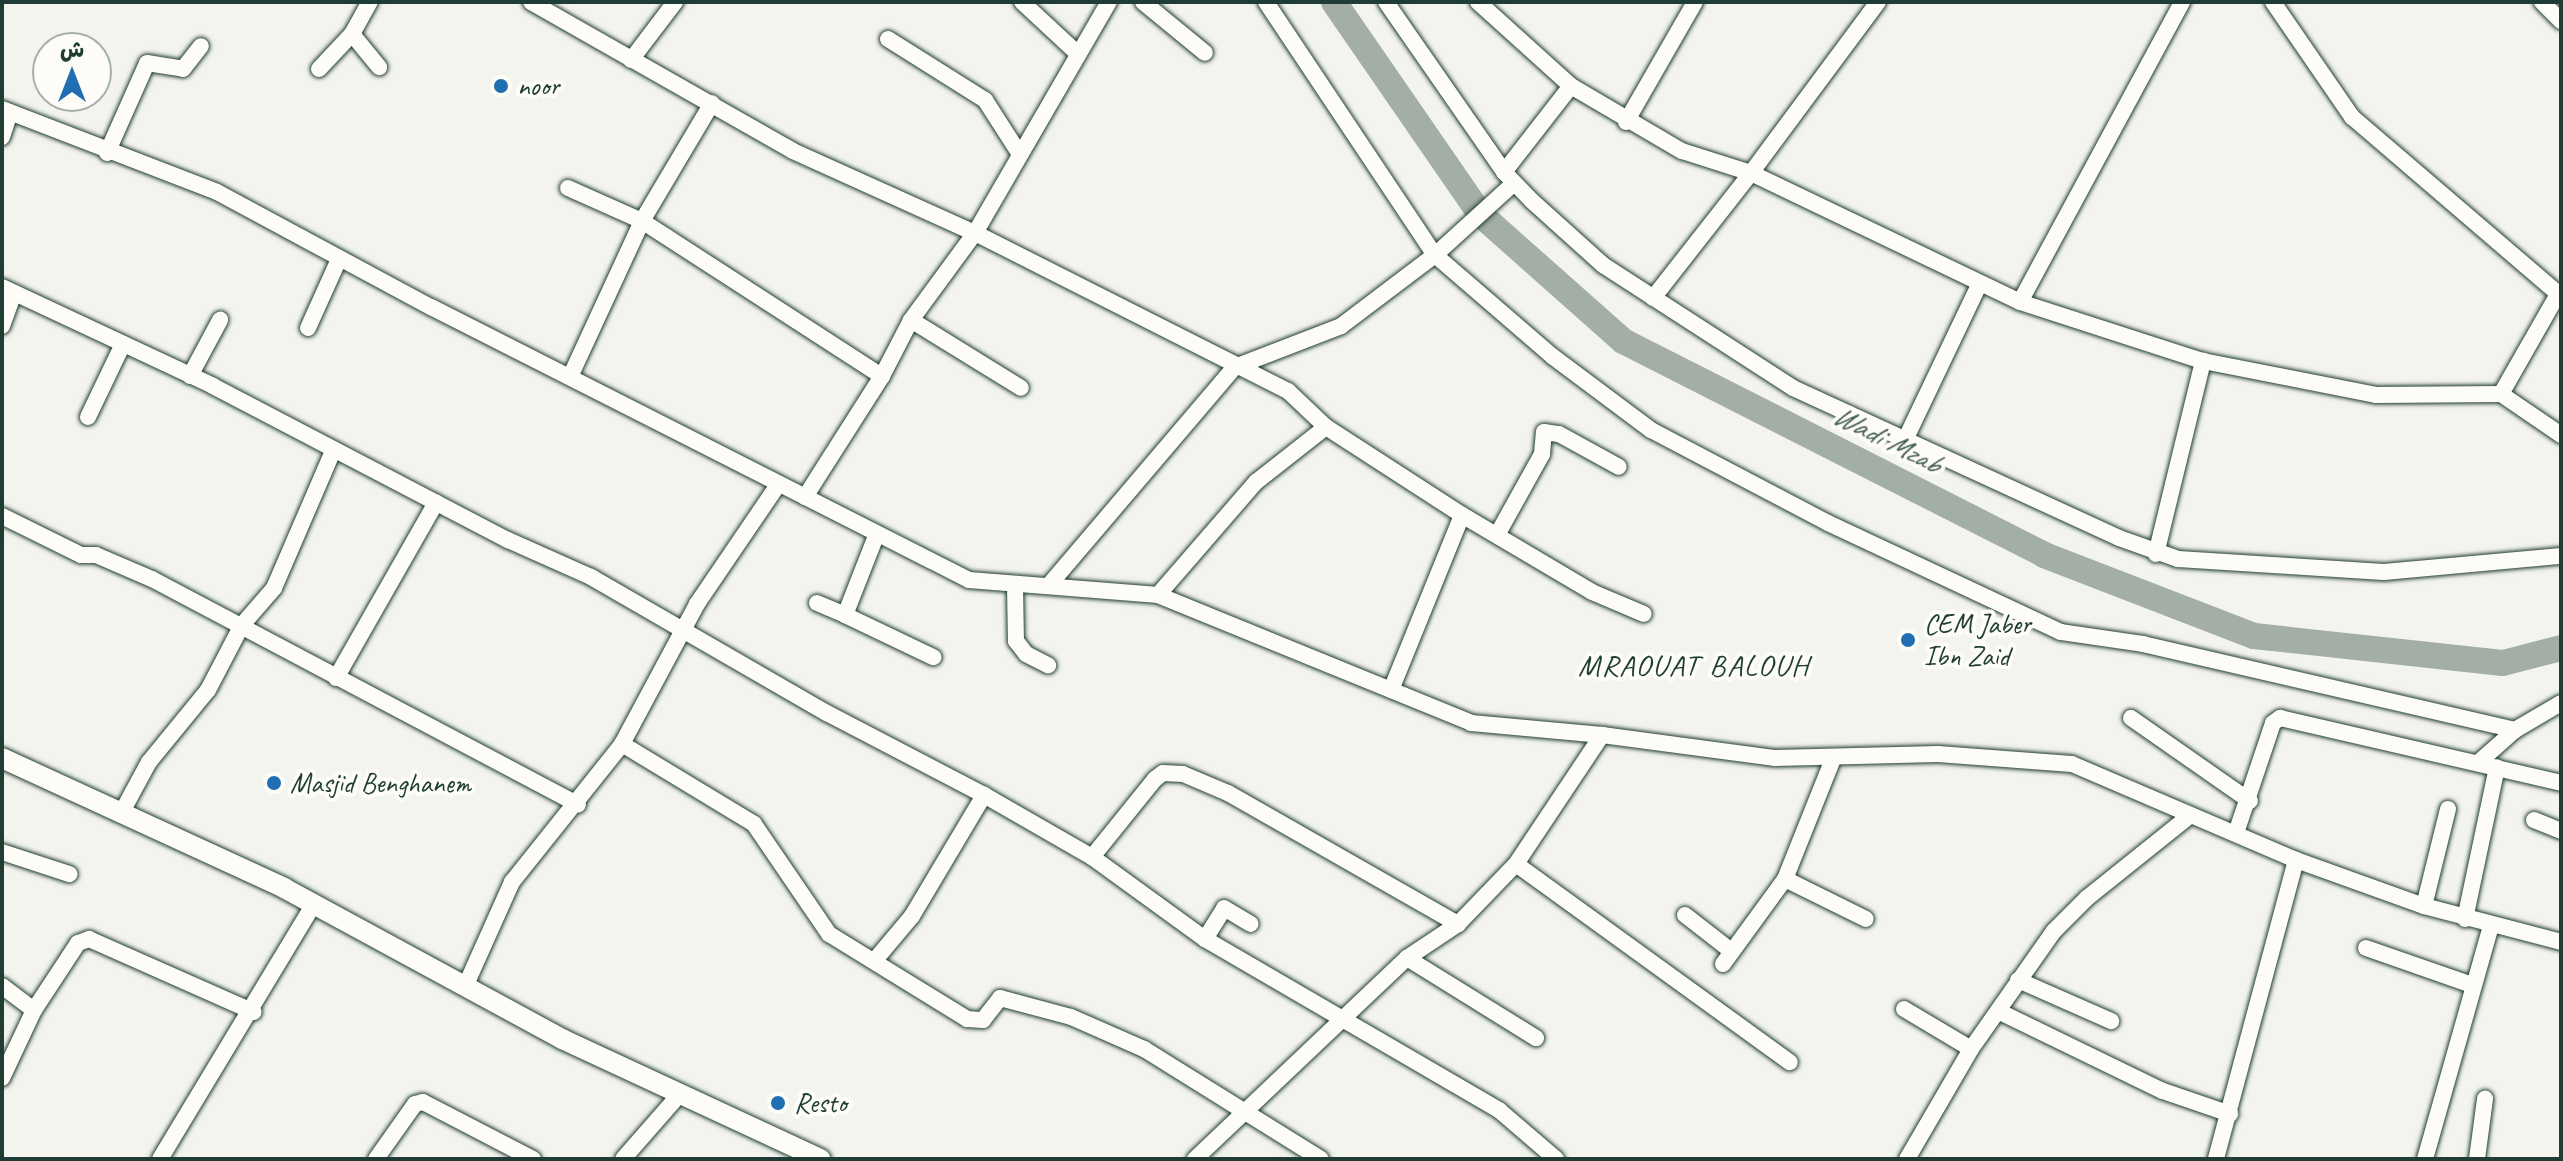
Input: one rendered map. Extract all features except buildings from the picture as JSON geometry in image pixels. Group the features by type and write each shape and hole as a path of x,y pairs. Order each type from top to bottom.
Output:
{"main road":[{"path":"2,758 123,810 314,904 465,987 680,1094 821,1159"}],"street":[{"path":"319,69 352,34 370,2"},
{"path":"531,2 793,151 975,233 1235,367 1288,391 1326,427 1462,515 1592,592 1644,614"},
{"path":"631,60 675,2"},
{"path":"1022,2 1076,52"},
{"path":"805,497 882,376 911,320 975,233 1076,52 1109,2"},
{"path":"1143,2 1205,53"},
{"path":"1266,2 1435,255 1552,356 1651,430 1828,523 2061,632 2143,644 2515,730"},
{"path":"1386,2 1509,178 1603,265 1793,388 2156,554 2384,572 2561,556"},
{"path":"1478,2 1571,86 1626,122 1682,151 1751,173 1979,285 2020,302 2203,361 2376,395 2501,394 2561,435"},
{"path":"1626,122 1695,2"},
{"path":"1653,298 1878,2"},
{"path":"2020,302 2182,2"},
{"path":"2273,2 2352,117 2560,295 2501,394"},
{"path":"2542,2 2561,21"},
{"path":"352,34 379,67"},
{"path":"888,39 985,100 1019,153"},
{"path":"107,153 147,63 183,69 201,46"},
{"path":"1050,584 1235,367 1341,326 1435,255 1509,178 1571,86"},
{"path":"570,377 642,221 712,103"},
{"path":"2,137 6,110 107,153 164,168 217,192 339,259 876,536 969,580 1015,586 1050,584 1158,595 1494,729 1602,735 1775,758 1833,759 1938,754 2072,764 2128,786 2187,818 2236,833 2296,860 2465,919 2561,942"},
{"path":"568,188 642,221 882,376"},
{"path":"308,328 339,259"},
{"path":"1906,438 1979,285"},
{"path":"2,326 8,290 190,376 436,503 591,577 1092,857 1205,939 1500,1111 1556,1159"},
{"path":"190,376 220,320"},
{"path":"911,320 1021,388"},
{"path":"88,417 123,344"},
{"path":"2156,554 2203,361"},
{"path":"1158,595 1256,482 1326,427"},
{"path":"1497,535 1542,454 1544,432 1559,434 1619,467"},
{"path":"123,810 149,762 208,690 242,625 265,601 285,568 301,516 334,449"},
{"path":"465,987 512,882 578,805 622,744 683,630 778,485"},
{"path":"336,678 436,503"},
{"path":"1391,690 1462,515"},
{"path":"2,516 81,555 96,555 152,579 242,625 263,642 578,805"},
{"path":"845,615 876,536"},
{"path":"1015,586 1016,641 1026,654 1048,665"},
{"path":"817,603 933,657"},
{"path":"2479,762 2515,730 2561,703"},
{"path":"2131,718 2250,801"},
{"path":"2236,833 2250,801 2273,723 2280,718 2561,783"},
{"path":"1195,1159 1407,958 1458,924 1516,864 1602,735"},
{"path":"622,744 754,824 829,934 975,1023 983,1020 997,998 1071,1017 1144,1049 1246,1108 1321,1159"},
{"path":"1685,915 1727,957 1785,879 1833,759"},
{"path":"2465,919 2497,767"},
{"path":"1092,857 1155,779 1163,773 1183,774 1228,793 1458,924"},
{"path":"875,960 912,916 984,795"},
{"path":"2424,906 2448,809"},
{"path":"1907,1159 1971,1049 2018,980 2087,898 2187,818"},
{"path":"2534,820 2561,831"},
{"path":"2,852 69,874"},
{"path":"2216,1159 2296,860"},
{"path":"1516,864 1790,1062"},
{"path":"1785,879 1866,919"},
{"path":"160,1159 254,1012 314,904"},
{"path":"1205,939 1224,908 1251,924"},
{"path":"2425,1159 2491,925"},
{"path":"2,1078 34,1010 78,943 89,939 254,1012"},
{"path":"2366,948 2472,985"},
{"path":"1407,958 1536,1038"},
{"path":"2018,980 2111,1021"},
{"path":"2,986 34,1010"},
{"path":"1904,1009 1971,1049"},
{"path":"1998,1011 2163,1091 2230,1114"},
{"path":"623,1159 680,1094"},
{"path":"2477,1159 2485,1099"},
{"path":"376,1159 415,1104 423,1102 533,1159"}],"waterway":[{"name":"Wadi Mzab","path":"1334,2 1480,214 1623,341 2044,555 2254,636 2503,663 2561,648"}],"place":[{"name":"noor","path":"501,86"},
{"name":"CEM Jaber Ibn Zaid","path":"1908,640"},
{"name":"Masjid Benghanem","path":"274,783"},
{"name":"Resto","path":"778,1103"}],"district":[{"name":"MRAOUAT BALOUH","path":"1694,665"}]}
